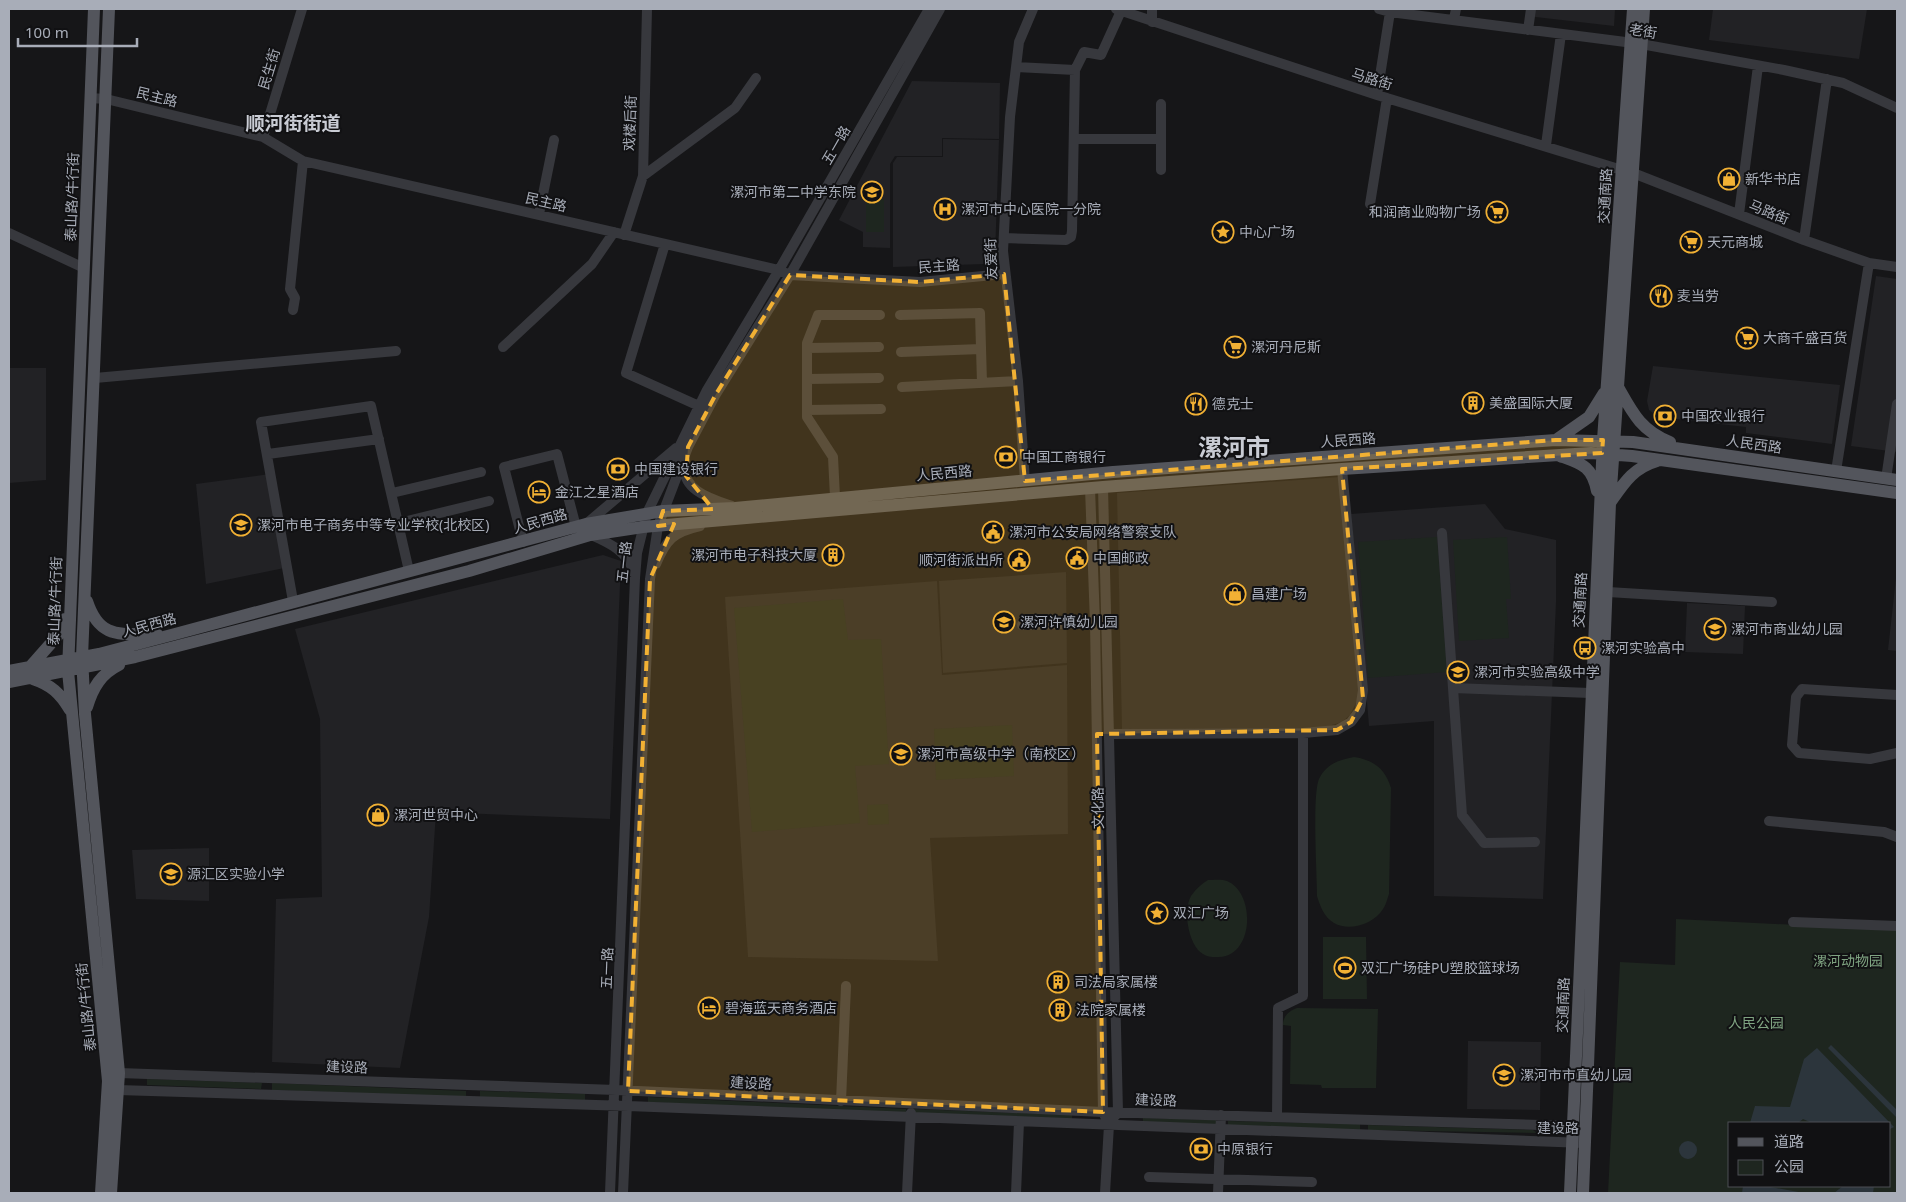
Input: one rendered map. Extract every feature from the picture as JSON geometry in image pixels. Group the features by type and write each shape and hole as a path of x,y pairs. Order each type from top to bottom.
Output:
{"main road":[{"name":"泰山路/牛行街","path":"94,9 68,665 114,1077 118,1090 111,1193"},
{"name":"泰山路/牛行街","path":"101,1193 114,1077 82,662 109,9"},
{"name":"交通南路","path":"1632,9 1636,44"},
{"name":"交通南路","path":"1583,1193 1579,1143 1573,1126 1590,693 1605,503 1636,44 1644,9"},
{"path":"1556,440 1589,418 1612,386 1637,419 1655,436 1693,451"},
{"name":"人民西路","path":"9,682 30,673 82,662 293,601 523,542 647,513 663,511 735,508 1025,480 1556,440 1608,447 1693,451 1891,480"},
{"name":"人民西路","path":"82,662 135,657 468,571 584,528 643,527 724,521 1090,488 1556,454 1608,447 1660,460 1897,492"},
{"path":"1556,454 1591,471 1605,503 1633,472 1643,465 1660,460"},
{"name":"交通南路","path":"1570,1193 1579,1143 1608,592 1605,503"},
{"path":"85,597 90,612 103,630 115,633 174,634"},
{"path":"70,599 60,633 30,673 54,688 61,695 72,714"},
{"path":"85,714 93,690 106,672 135,657"},
{"name":"人民西路","path":"9,671 30,673"}],"street":[{"name":"民生街","path":"263,137 302,9"},
{"name":"戏楼后街","path":"503,347 592,264 619,234 642,176 647,9"},
{"name":"五一路","path":"622,1193 628,1106 650,579 658,526 683,446 699,406 929,9"},
{"name":"五一路","path":"610,1193 616,1090 635,578 643,527 647,513 683,446 790,275 940,9"},
{"name":"友爱街","path":"1025,480 1018,381 1004,274 1004,238 1010,117 1019,42 1034,9"},
{"path":"1152,9 1152,22"},
{"name":"老街","path":"1379,9 1390,12 1455,14 1528,30 1636,44 1827,79 1843,83 1897,108"},
{"path":"1528,30 1531,9"},
{"path":"1004,238 1066,240 1071,237 1075,70 1084,52 1101,55 1118,10"},
{"name":"马路街","path":"1118,10 1382,96 1628,171 1868,263 1897,267"},
{"path":"1370,204 1390,12"},
{"path":"1546,145 1561,34"},
{"path":"1739,214 1758,66"},
{"path":"1016,67 1075,70"},
{"path":"642,176 735,108 756,78"},
{"path":"1804,240 1827,79"},
{"name":"民主路","path":"90,98 106,99 263,137 303,161 779,270 790,275 920,282 1004,274"},
{"path":"1161,104 1161,170"},
{"path":"1074,138 1161,139"},
{"path":"538,214 554,140"},
{"path":"293,310 295,298 290,289 303,161"},
{"path":"9,233 84,268"},
{"path":"665,244 626,373 699,406"},
{"path":"1836,471 1868,263"},
{"path":"900,315 980,312 982,383"},
{"path":"835,498 833,457 807,418 807,348 818,315 880,316"},
{"path":"807,348 878,347"},
{"path":"901,352 981,349"},
{"path":"94,378 396,351"},
{"path":"807,379 879,378"},
{"path":"902,387 1018,381"},
{"path":"1891,480 1897,404"},
{"path":"293,601 261,422 371,406 409,571"},
{"path":"807,410 881,409"},
{"path":"268,454 379,439"},
{"path":"683,446 686,476 691,485 698,493 735,508"},
{"path":"584,528 683,446"},
{"path":"523,542 504,468 557,454 584,528 616,548 630,562 635,578"},
{"path":"1110,734 1303,733 1337,730 1350,722 1360,710 1363,698 1342,469"},
{"path":"392,493 481,472"},
{"name":"文化路","path":"1104,487 1118,1112"},
{"name":"文化路","path":"1090,488 1095,623 1103,1112 1109,1125 1105,1193"},
{"path":"1090,502 1104,501"},
{"path":"399,523 489,502"},
{"path":"650,579 666,542 690,528 724,521"},
{"path":"1442,533 1462,815 1484,843 1535,842"},
{"path":"1608,592 1772,602"},
{"path":"1022,625 1095,623"},
{"path":"1453,688 1590,693"},
{"path":"1897,695 1802,689 1796,697 1792,745 1799,754 1870,759 1897,753"},
{"path":"1277,1116 1278,1008 1303,996 1303,733"},
{"path":"1769,821 1884,832 1897,830"},
{"path":"1884,832 1897,837"},
{"path":"1792,922 1897,926"},
{"path":"841,1101 846,986"},
{"name":"建设路","path":"114,1077 267,1078 616,1090 1103,1112 1573,1126"},
{"path":"267,1078 267,1094"},
{"path":"472,1086 472,1100"},
{"name":"建设路","path":"118,1090 615,1105 1579,1143"},
{"path":"907,1193 911,1104"},
{"path":"1109,1125 1118,1112"},
{"path":"1218,1193 1221,1116"},
{"path":"1364,1135 1365,1119"},
{"path":"1016,1193 1019,1122"},
{"path":"1149,1178 1312,1182"}],"highlighted area":[{"path":"1004,274 1025,481 1556,440 1603,440 1602,453 1342,469 1363,698 1351,722 1337,730 1097,734 1103,1112 628,1091 650,579 674,524 658,526 663,511 713,509 686,476 688,447 716,394 790,275 920,282"}],"shaded area":[{"path":"1527,9 1615,9 1614,26 1527,16"},
{"path":"1713,9 1867,9 1859,59 1709,40"},
{"name":"漯河市第二中学东院","path":"912,81 1000,83 999,139 942,138 942,156 895,156 890,164 890,248 863,247 863,232 839,220"},
{"name":"漯河市中心医院一分院","path":"943,139 999,140 995,255 984,264 893,267 893,163 897,157 943,157"},
{"path":"1876,276 1897,279 1897,452 1851,446"},
{"path":"1653,366 1840,385 1832,444 1746,433 1746,427 1658,417 1649,410 1647,401"},
{"path":"9,368 46,368 46,480 9,483"},
{"name":"漯河市电子商务中等专业学校(北校区)","path":"270,474 289,567 206,584 196,484"},
{"name":"昌建广场","path":"1339,477 1360,695 1350,715 1342,722 1322,728 1122,729 1117,493"},
{"name":"漯河市实验高级中学","path":"1485,504 1505,529 1556,540 1556,602 1543,899 1434,896 1434,721 1369,726 1351,514"},
{"name":"漯河世贸中心","path":"603,555 621,561 610,819 436,812 429,917 400,1068 272,1062 276,899 322,897 320,719 295,629"},
{"path":"1897,569 1897,651 1888,650"},
{"name":"漯河许慎幼儿园","path":"1066,572 1067,663 943,673 939,581"},
{"name":"漯河市高级中学（南校区）","path":"937,581 942,675 1067,665 1068,834 930,838 938,961 748,957 725,597"},
{"name":"漯河市商业幼儿园","path":"1687,603 1745,606 1743,654 1685,652"},
{"name":"源汇区实验小学","path":"209,848 209,901 136,899 132,850"},
{"name":"漯河市市直幼儿园","path":"1468,1041 1541,1042 1540,1110 1467,1109"},
{"path":"1831,1045 1897,1110 1897,1118 1828,1048"},
{"path":"1817,1048 1889,1122 1810,1122 1803,1119 1799,1122 1750,1122 1755,1106 1790,1107 1804,1059"},
{"path":"1688,1141 1696,1146 1697,1150 1692,1158 1688,1159 1680,1154 1679,1150 1684,1142"},
{"path":"1743,1187 1771,1187 1804,1193 1742,1193"},
{"path":"1842,1187 1874,1187 1873,1193 1834,1193"}],"green space":[{"path":"866,198 884,199 884,232 866,232"},
{"path":"1437,537 1447,672 1368,678 1358,542"},
{"path":"1507,537 1511,599 1506,599 1509,638 1459,641 1453,540"},
{"path":"843,599 848,640 881,639 889,764 855,766 860,823 752,832 734,608"},
{"path":"1012,725 1014,776 936,780 934,729"},
{"path":"1354,757 1367,760 1382,770 1391,788 1389,894 1384,907 1374,919 1361,925 1347,927 1340,926 1328,918 1317,896 1316,801 1319,779 1325,770 1338,761"},
{"path":"888,804 889,824 868,825 867,805"},
{"path":"1208,880 1225,880 1236,888 1243,898 1246,910 1245,936 1231,954 1219,957 1208,956 1198,950 1194,945 1188,924 1187,909 1191,896"},
{"name":"人民公园","path":"1676,919 1897,930 1897,1193 1608,1193 1620,962 1675,965"},
{"name":"双汇广场硅PU塑胶篮球场","path":"1323,937 1366,937 1367,999 1323,999"},
{"path":"1297,1008 1378,1009 1376,1088 1322,1088 1321,1085 1290,1084 1291,1026 1283,1025 1283,1022 1287,1014"},
{"path":"147,1079 262,1083 261,1089 147,1085"},
{"path":"272,1083 466,1091 466,1097 272,1090"},
{"path":"480,1091 585,1094 585,1100 480,1097"},
{"path":"648,1097 906,1109 906,1114 648,1102"},
{"path":"914,1109 1072,1115 1072,1120 914,1115"},
{"path":"1143,1118 1216,1120 1216,1125 1143,1122"},
{"path":"1228,1121 1360,1124 1360,1130 1228,1126"},
{"path":"1368,1125 1533,1130 1537,1133 1368,1130"}],"place":[{"name":"新华书店","path":"1729,179"},
{"name":"漯河市第二中学东院","path":"872,192"},
{"name":"漯河市中心医院一分院","path":"945,209"},
{"name":"和润商业购物广场","path":"1497,212"},
{"name":"中心广场","path":"1223,232"},
{"name":"天元商城","path":"1691,242"},
{"name":"麦当劳","path":"1661,296"},
{"name":"大商千盛百货","path":"1747,338"},
{"name":"漯河丹尼斯","path":"1235,347"},
{"name":"美盛国际大厦","path":"1473,403"},
{"name":"德克士","path":"1196,404"},
{"name":"中国农业银行","path":"1665,416"},
{"name":"中国工商银行","path":"1006,457"},
{"name":"中国建设银行","path":"618,469"},
{"name":"金江之星酒店","path":"539,492"},
{"name":"漯河市电子商务中等专业学校(北校区)","path":"241,525"},
{"name":"漯河市公安局网络警察支队","path":"993,532"},
{"name":"漯河市电子科技大厦","path":"833,555"},
{"name":"中国邮政","path":"1077,558"},
{"name":"顺河街派出所","path":"1019,560"},
{"name":"昌建广场","path":"1235,594"},
{"name":"漯河许慎幼儿园","path":"1004,622"},
{"name":"漯河市商业幼儿园","path":"1715,629"},
{"name":"漯河实验高中","path":"1585,648"},
{"name":"漯河市实验高级中学","path":"1458,672"},
{"name":"漯河市高级中学（南校区）","path":"901,754"},
{"name":"漯河世贸中心","path":"378,815"},
{"name":"源汇区实验小学","path":"171,874"},
{"name":"双汇广场","path":"1157,913"},
{"name":"双汇广场硅PU塑胶篮球场","path":"1345,968"},
{"name":"司法局家属楼","path":"1058,982"},
{"name":"碧海蓝天商务酒店","path":"709,1008"},
{"name":"法院家属楼","path":"1060,1010"},
{"name":"漯河市市直幼儿园","path":"1504,1075"},
{"name":"中原银行","path":"1201,1149"}],"district":[{"name":"顺河街街道","path":"293,123"},
{"name":"漯河市","path":"1234,448"}],"park label":[{"name":"漯河动物园","path":"1848,961"}]}
